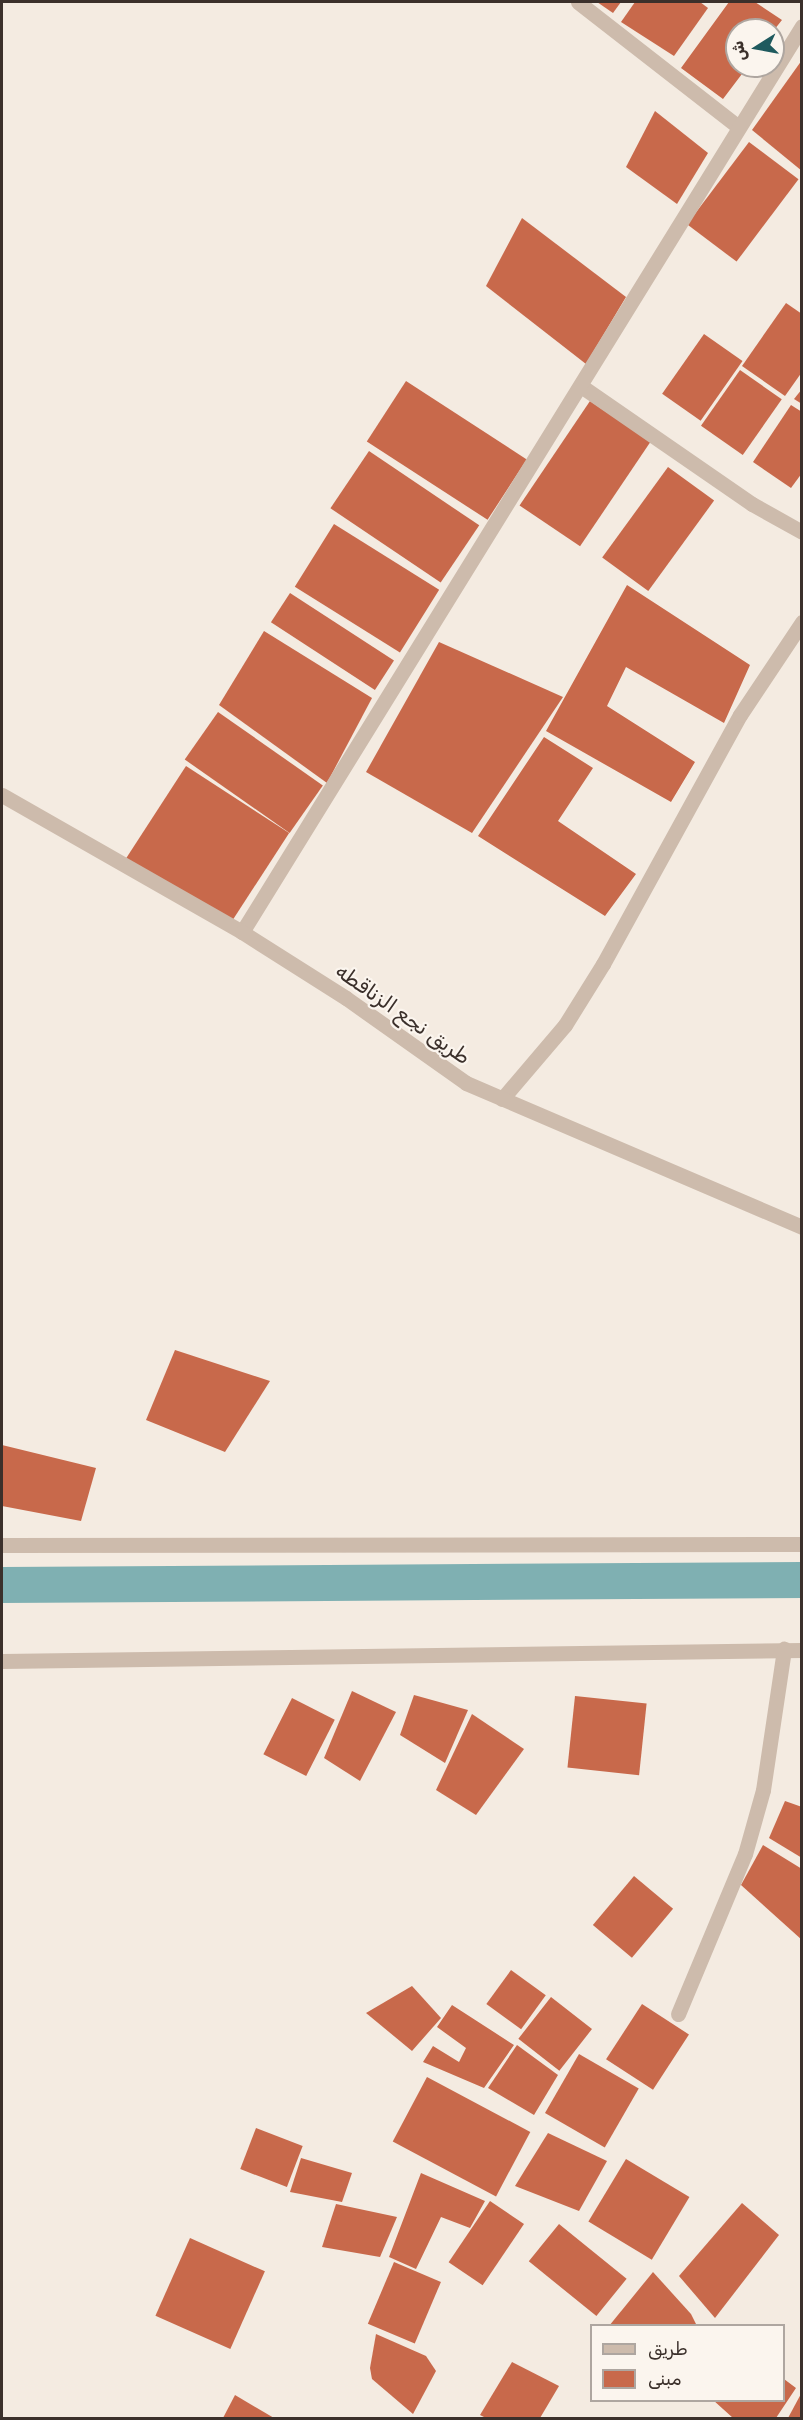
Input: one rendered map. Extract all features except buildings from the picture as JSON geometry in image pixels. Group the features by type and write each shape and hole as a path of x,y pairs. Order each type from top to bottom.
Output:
{"street":[{"path":"578,2 737,126"},
{"path":"243,932 478,546 581,386 737,126 801,26"},
{"path":"581,386 743,497 801,532"},
{"path":"502,1099 565,1025 590,985 740,715 801,622"},
{"name":"طريق نجع الزناقطه","path":"2,795 243,932 346,998 466,1083 801,1227"},
{"path":"2,1545 801,1544"},
{"path":"678,2014 745,1854 763,1790 784,1649"},
{"path":"2,1660 801,1650"}],"waterway":[{"path":"2,1585 802,1580"}]}
